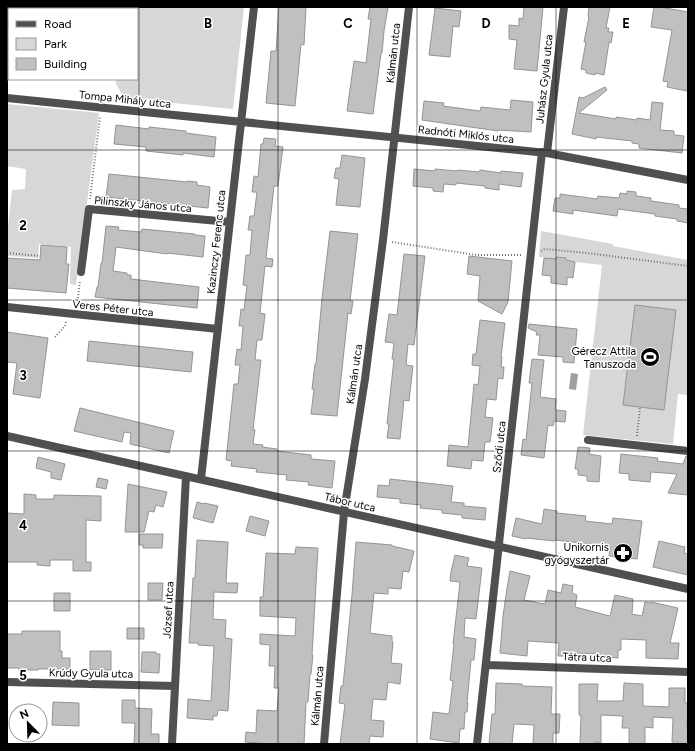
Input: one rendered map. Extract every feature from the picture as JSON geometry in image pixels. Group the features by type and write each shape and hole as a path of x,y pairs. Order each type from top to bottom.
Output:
{"street":[{"name":"Kazinczy Ferenc utca","path":"201,479 254,7"},
{"name":"Kálmán utca","path":"324,744 344,512 365,379 383,240 409,7"},
{"name":"Juhász Gyula utca","path":"545,153 564,7"},
{"name":"Tompa Mihály utca","path":"7,98 241,122"},
{"name":"Radnóti Miklós utca","path":"241,122 545,153 688,180"},
{"name":"Sződi utca","path":"477,744 531,255 545,153"},
{"name":"Pilinszky János utca","path":"81,272 89,209 229,222"},
{"name":"Veres Péter utca","path":"7,307 218,329"},
{"name":"Tábor utca","path":"7,436 688,589"},
{"path":"588,440 688,450"},
{"name":"József utca","path":"172,744 186,476"},
{"name":"Tátra utca","path":"486,665 688,672"},
{"name":"Krúdy Gyula utca","path":"7,682 175,686"}],"path":[{"path":"89,209 101,107"},
{"path":"383,240 476,255 531,255 545,249 688,266"},
{"path":"7,253 40,256"},
{"path":"55,337 65,326 67,319 76,315 81,272"},
{"path":"636,445 640,407"}],"green space":[{"path":"244,7 233,109 124,98 116,84 116,80 138,80 138,8 119,8"},
{"path":"7,104 99,113 76,285 70,284 71,247 39,244 38,258 7,256 7,236 12,190 25,189 26,169 7,166"},
{"path":"541,231 688,260 688,395 678,394 673,444 583,435 602,265 575,262 566,260 566,258 557,257 556,259 539,257"}],"shaded area":[{"path":"571,373 578,374 576,390 569,389"}],"building":[{"path":"279,7 306,7 304,45 301,44 295,106 266,103 271,51 276,51"},
{"path":"370,7 388,7 373,114 347,111 354,61 366,63 371,19 368,19"},
{"path":"524,7 543,7 537,71 514,69 517,40 509,39 509,25 519,26 519,18 523,19"},
{"path":"589,7 610,7 606,28 609,28 608,32 613,32 611,43 609,42 604,75 586,73 586,70 581,69 586,42 584,42 589,17"},
{"path":"654,7 688,12 687,91 667,87 668,82 663,81 672,30 651,27"},
{"path":"435,8 461,11 459,27 453,26 450,57 429,55"},
{"path":"605,87 607,90 579,113 616,119 616,117 650,120 652,102 663,103 660,130 674,131 674,135 684,136 682,153 639,148 639,144 632,143 632,141 596,137 596,139 572,134 579,97 583,98"},
{"path":"511,100 533,102 531,132 498,131 422,120 424,101 444,103 443,106 480,111 481,107 510,110"},
{"path":"116,125 186,131 186,133 216,137 214,157 183,153 183,155 146,151 146,147 114,144"},
{"path":"264,138 276,139 275,146 283,147 278,186 274,186 266,258 273,259 272,267 265,266 260,313 265,314 262,340 257,340 255,360 261,360 253,430 255,430 253,444 277,449 277,451 311,455 311,459 335,461 332,488 308,485 309,482 286,480 287,475 256,472 257,469 231,466 232,461 226,460 234,384 238,384 240,365 235,365 237,349 241,350 243,326 239,326 241,309 244,310 247,286 243,285 246,255 250,255 252,230 248,230 250,216 254,216 257,192 252,192 254,176 258,177 261,144 263,144"},
{"path":"342,155 365,158 360,207 336,205 339,179 334,178 336,168 340,168"},
{"path":"414,169 479,172 480,170 501,173 501,171 523,173 521,187 499,184 499,190 485,188 485,186 456,183 456,185 444,184 443,192 433,191 433,188 413,186"},
{"path":"109,174 197,182 197,185 210,187 208,208 106,197"},
{"path":"627,191 636,192 636,196 651,198 651,201 679,205 679,208 688,209 688,223 677,221 677,219 655,216 655,214 618,209 617,216 573,210 573,214 553,211 555,198 560,198 560,194 597,199 598,196 619,198 620,193 627,194"},
{"path":"106,226 119,227 118,230 141,232 142,229 205,236 203,257 116,247 113,271 127,273 127,275 131,275 131,279 199,287 197,308 95,297 102,263"},
{"path":"330,231 358,234 350,301 353,301 351,314 348,313 337,416 311,414 314,389 312,389"},
{"path":"41,245 67,247 66,264 69,264 66,293 7,288 7,258 40,260"},
{"path":"404,254 425,256 414,345 408,344 406,365 413,366 409,401 404,400 400,439 387,438 394,343 385,342 389,314 397,315"},
{"path":"469,256 512,261 508,302 502,314 478,301 480,276 467,274"},
{"path":"556,257 566,258 566,260 575,262 573,278 567,277 567,285 551,283 551,276 542,275 544,258 556,259"},
{"name":"Gérecz Attila Tanuszoda","path":"635,305 676,310 664,410 623,405"},
{"path":"480,320 505,323 501,357 501,367 504,367 503,379 498,378 496,400 487,399 485,417 493,418 490,442 485,442 483,461 472,460 471,469 447,466 449,445 468,447 474,384 478,385 480,366 472,365 473,354 476,354"},
{"path":"529,324 577,329 574,363 563,362 563,357 538,355 540,335 536,335 537,332 528,328"},
{"path":"7,332 48,338 40,398 13,394 17,363 7,362"},
{"path":"89,341 193,352 191,372 87,361"},
{"path":"532,359 544,360 540,397 556,399 555,410 566,411 565,422 554,421 553,426 548,425 544,458 521,455 523,439 526,440 532,383 529,383"},
{"path":"80,408 174,431 169,453 130,444 131,433 124,432 122,442 74,431"},
{"path":"578,447 590,448 589,454 601,456 599,482 587,481 587,476 578,475 578,469 575,469"},
{"path":"621,454 658,458 657,461 683,464 686,456 688,456 688,495 668,493 677,474 651,472 650,482 629,480 629,474 619,473"},
{"path":"38,457 65,464 61,480 51,478 51,472 36,468"},
{"path":"98,478 108,480 106,489 96,487"},
{"path":"390,479 453,486 451,502 464,503 464,506 486,508 485,520 462,518 462,515 442,513 442,510 420,508 421,505 400,503 400,499 377,497 378,485 389,486"},
{"path":"128,484 167,492 163,507 156,505 154,512 149,511 144,532 125,532"},
{"path":"24,494 36,495 36,499 54,499 54,495 101,496 101,521 86,520 86,562 91,562 91,571 73,571 73,560 50,560 50,566 37,565 37,562 7,562 7,513 24,514"},
{"path":"197,502 218,506 213,523 193,518"},
{"path":"544,509 557,511 557,513 586,516 585,521 612,524 613,518 642,521 637,559 609,556 610,546 554,540 526,539 512,536 516,518 542,524"},
{"path":"250,516 269,521 265,536 246,531"},
{"path":"139,534 163,534 162,548 143,548 143,545 139,545"},
{"path":"197,540 228,542 226,583 238,583 237,593 214,592 213,619 226,620 225,638 232,639 228,711 218,710 217,716 213,716 213,720 187,718 188,699 211,701 214,646 189,643"},
{"path":"659,541 685,547 684,553 688,554 688,575 653,567"},
{"path":"356,542 392,545 414,551 409,572 403,571 401,589 388,588 388,594 374,593 370,633 392,636 393,642 391,663 402,664 400,684 388,682 386,700 373,699 371,720 384,721 383,737 370,736 369,744 340,744 345,704 339,703 341,686 343,686"},
{"path":"296,547 318,548 313,655 308,702 306,702 304,744 245,742 246,732 256,733 257,710 277,711 279,688 274,688 275,666 269,666 270,645 260,644 260,634 295,636 296,618 260,616 260,597 263,597 266,553 295,554"},
{"path":"455,555 469,558 467,566 482,568 476,619 465,618 464,637 476,639 474,660 471,660 467,712 465,712 464,729 460,729 459,743 430,739 433,712 449,714 453,681 450,680 453,644 460,582 450,581"},
{"path":"510,571 530,576 524,600 545,604 548,590 561,593 563,584 573,586 572,593 577,595 575,607 610,616 615,595 633,599 632,614 642,616 645,602 678,608 670,643 679,643 678,659 646,658 646,640 621,639 621,650 618,650 618,658 598,657 599,654 576,653 576,656 558,656 559,643 528,641 527,656 500,653 503,616"},
{"path":"148,583 163,583 162,600 148,600"},
{"path":"54,593 70,593 70,611 54,611"},
{"path":"127,628 144,628 144,639 127,639"},
{"path":"22,631 60,631 60,651 62,651 62,658 70,658 70,669 19,670 19,668 7,668 7,634 22,634"},
{"path":"90,651 111,651 111,670 90,670"},
{"path":"142,652 156,652 156,654 160,654 159,673 141,672"},
{"path":"496,683 552,687 551,714 560,714 559,733 553,733 553,744 533,744 534,725 514,724 512,744 489,743 492,714 495,714"},
{"path":"624,683 643,684 643,706 669,707 669,688 685,688 685,703 688,703 688,744 678,744 678,742 672,742 673,718 653,717 653,728 645,727 645,744 629,744 629,728 622,728 623,716 601,715 601,743 595,742 595,744 580,744 581,715 579,715 579,684 598,684 597,701 623,701"},
{"path":"122,700 135,700 135,708 152,709 151,734 159,734 159,744 134,744 135,723 122,723"},
{"path":"53,702 79,703 79,726 52,725"}],"place":[{"name":"Gérecz Attila Tanuszoda","path":"650,357"},
{"name":"Unikornis gyógyszertár","path":"623,553"}]}
